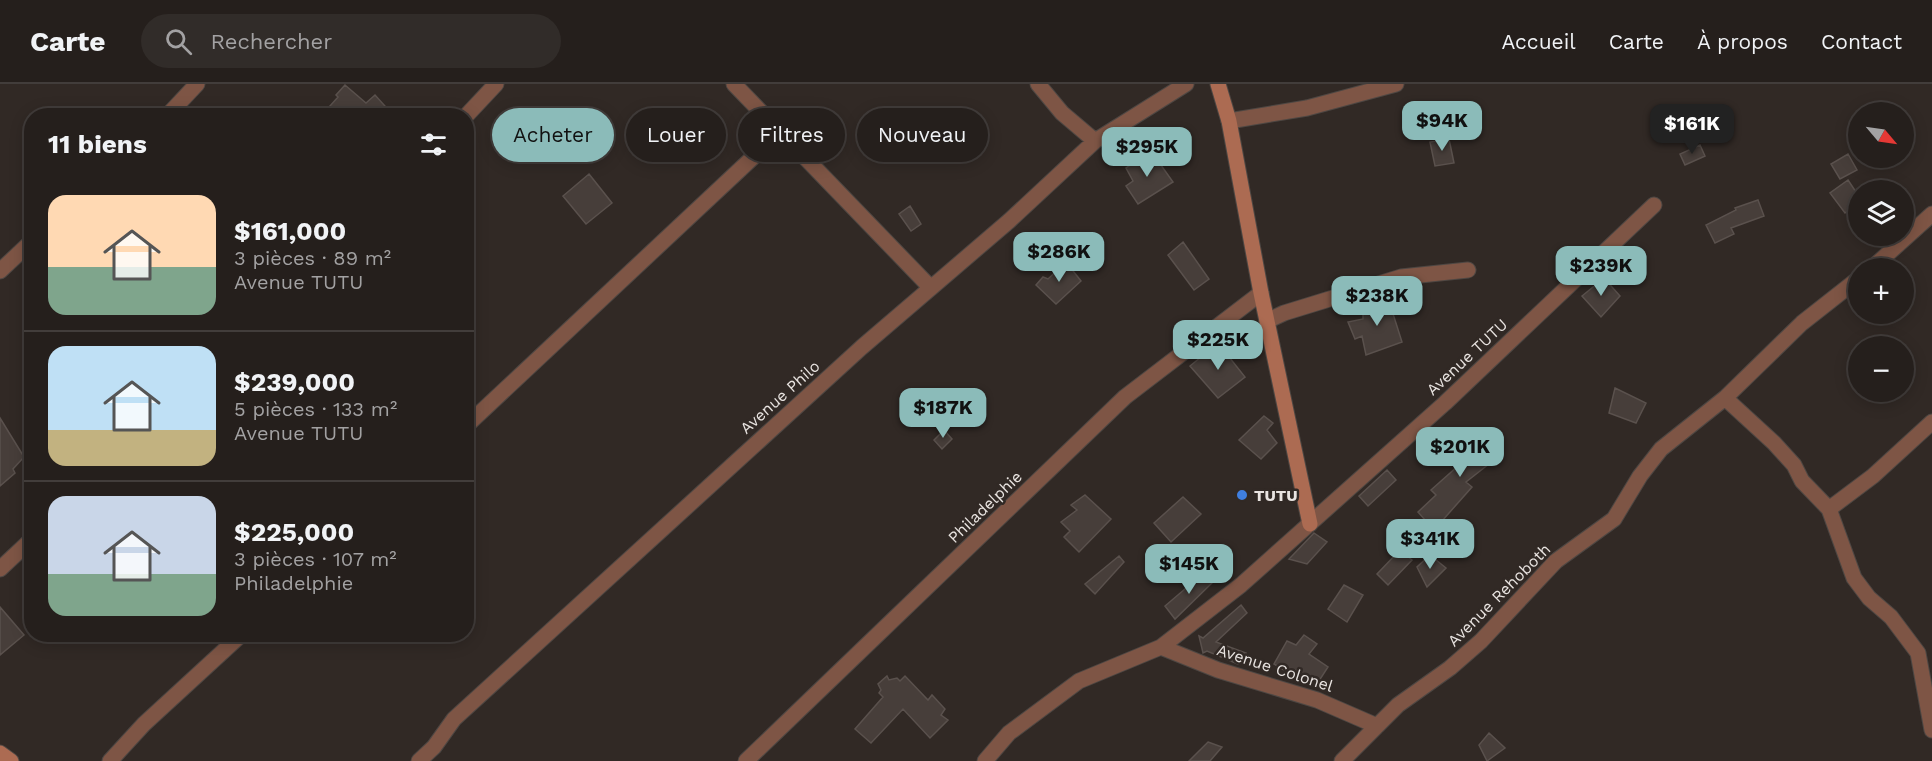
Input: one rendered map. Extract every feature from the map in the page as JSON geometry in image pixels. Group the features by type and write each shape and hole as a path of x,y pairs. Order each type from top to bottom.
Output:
{"street":[{"path":"174,108 197,84"},
{"path":"474,108 496,84"},
{"path":"734,84 757,108"},
{"path":"1038,84 1062,113 1095,141"},
{"name":"Avenue Philo","path":"419,761 434,747 454,719 930,287 1009,221 1095,141 1186,84"},
{"path":"1218,84 1229,121 1261,293 1310,524"},
{"path":"1229,121 1307,108 1396,84"},
{"path":"474,419 748,162"},
{"path":"809,162 930,287"},
{"name":"Avenue TUTU","path":"985,761 1010,733 1079,681 1161,647 1241,585 1445,403 1654,205"},
{"path":"1883,258 1932,214"},
{"path":"0,270 24,248"},
{"path":"1267,321 1284,313 1401,277 1468,270"},
{"name":"Avenue Rehoboth","path":"1342,761 1398,705 1450,668 1481,641 1557,561 1614,519 1640,476 1661,449 1725,398 1802,323 1848,287"},
{"name":"Philadelphie","path":"746,761 1125,397 1261,293"},
{"path":"1725,398 1774,443 1794,465 1802,481 1829,509 1854,578 1869,598 1891,617 1918,653 1932,725"},
{"path":"1829,509 1873,476 1932,422"},
{"path":"0,569 24,546"},
{"path":"110,761 144,724 233,642"},
{"name":"Avenue Colonel","path":"1161,647 1218,670 1317,700 1377,726"},
{"path":"0,753 11,761"}],"building":[{"path":"345,85 366,103 375,95 387,108 328,108 338,97 336,95"},
{"path":"1449,139 1454,163 1435,166 1430,142"},
{"path":"1700,145 1705,156 1685,165 1680,154"},
{"path":"1151,151 1173,182 1138,204 1126,186 1133,181 1126,168"},
{"path":"1848,154 1848,168 1857,170 1840,179 1831,164"},
{"path":"589,174 612,203 586,224 563,196"},
{"path":"1848,180 1848,211 1845,213 1830,193"},
{"path":"1758,200 1764,216 1731,228 1734,234 1715,243 1706,225 1736,210 1735,208"},
{"path":"910,206 921,224 911,231 899,214"},
{"path":"1183,242 1209,279 1194,290 1168,255"},
{"path":"1066,262 1081,281 1056,304 1036,285 1043,277 1048,279"},
{"path":"1604,278 1620,296 1601,317 1582,296"},
{"path":"1388,298 1402,342 1366,355 1362,336 1355,339 1348,322 1363,319 1363,308"},
{"path":"1218,343 1245,377 1218,398 1190,366"},
{"path":"1615,388 1646,403 1636,423 1609,413"},
{"path":"1264,416 1273,423 1267,430 1277,443 1261,459 1239,440"},
{"path":"0,418 24,457 13,469 15,473 0,486"},
{"path":"944,430 952,439 942,449 934,440"},
{"path":"1481,430 1503,453 1466,482 1472,487 1434,530 1418,512 1436,495 1431,490 1459,465 1451,459 1464,443"},
{"path":"1387,470 1396,480 1368,506 1359,496"},
{"path":"1085,495 1111,519 1079,552 1064,537 1070,531 1061,522 1077,510 1071,505"},
{"path":"1183,497 1201,514 1171,542 1154,523"},
{"path":"1314,533 1327,542 1307,564 1289,559"},
{"path":"1400,550 1412,560 1388,585 1377,574"},
{"path":"1430,555 1446,568 1427,587 1417,567"},
{"path":"1119,556 1124,562 1095,594 1085,584"},
{"path":"1206,571 1214,581 1175,619 1165,606"},
{"path":"1344,585 1363,595 1347,622 1328,609"},
{"path":"1241,605 1247,613 1216,642 1246,653 1238,664 1207,651 1203,653 1199,636 1203,638"},
{"path":"0,607 24,635 0,655"},
{"path":"1304,635 1317,644 1309,654 1328,667 1317,684 1296,670 1292,675 1274,664 1287,641 1296,645"},
{"path":"887,676 889,680 897,678 900,681 905,676 928,700 932,695 945,709 941,715 948,720 930,738 903,709 871,743 855,729 883,697 879,693 881,690 878,684"},
{"path":"1489,733 1505,748 1487,761 1479,745"},
{"path":"1208,742 1222,747 1210,761 1189,761"}],"place":[{"name":"TUTU","path":"1242,495"}]}
